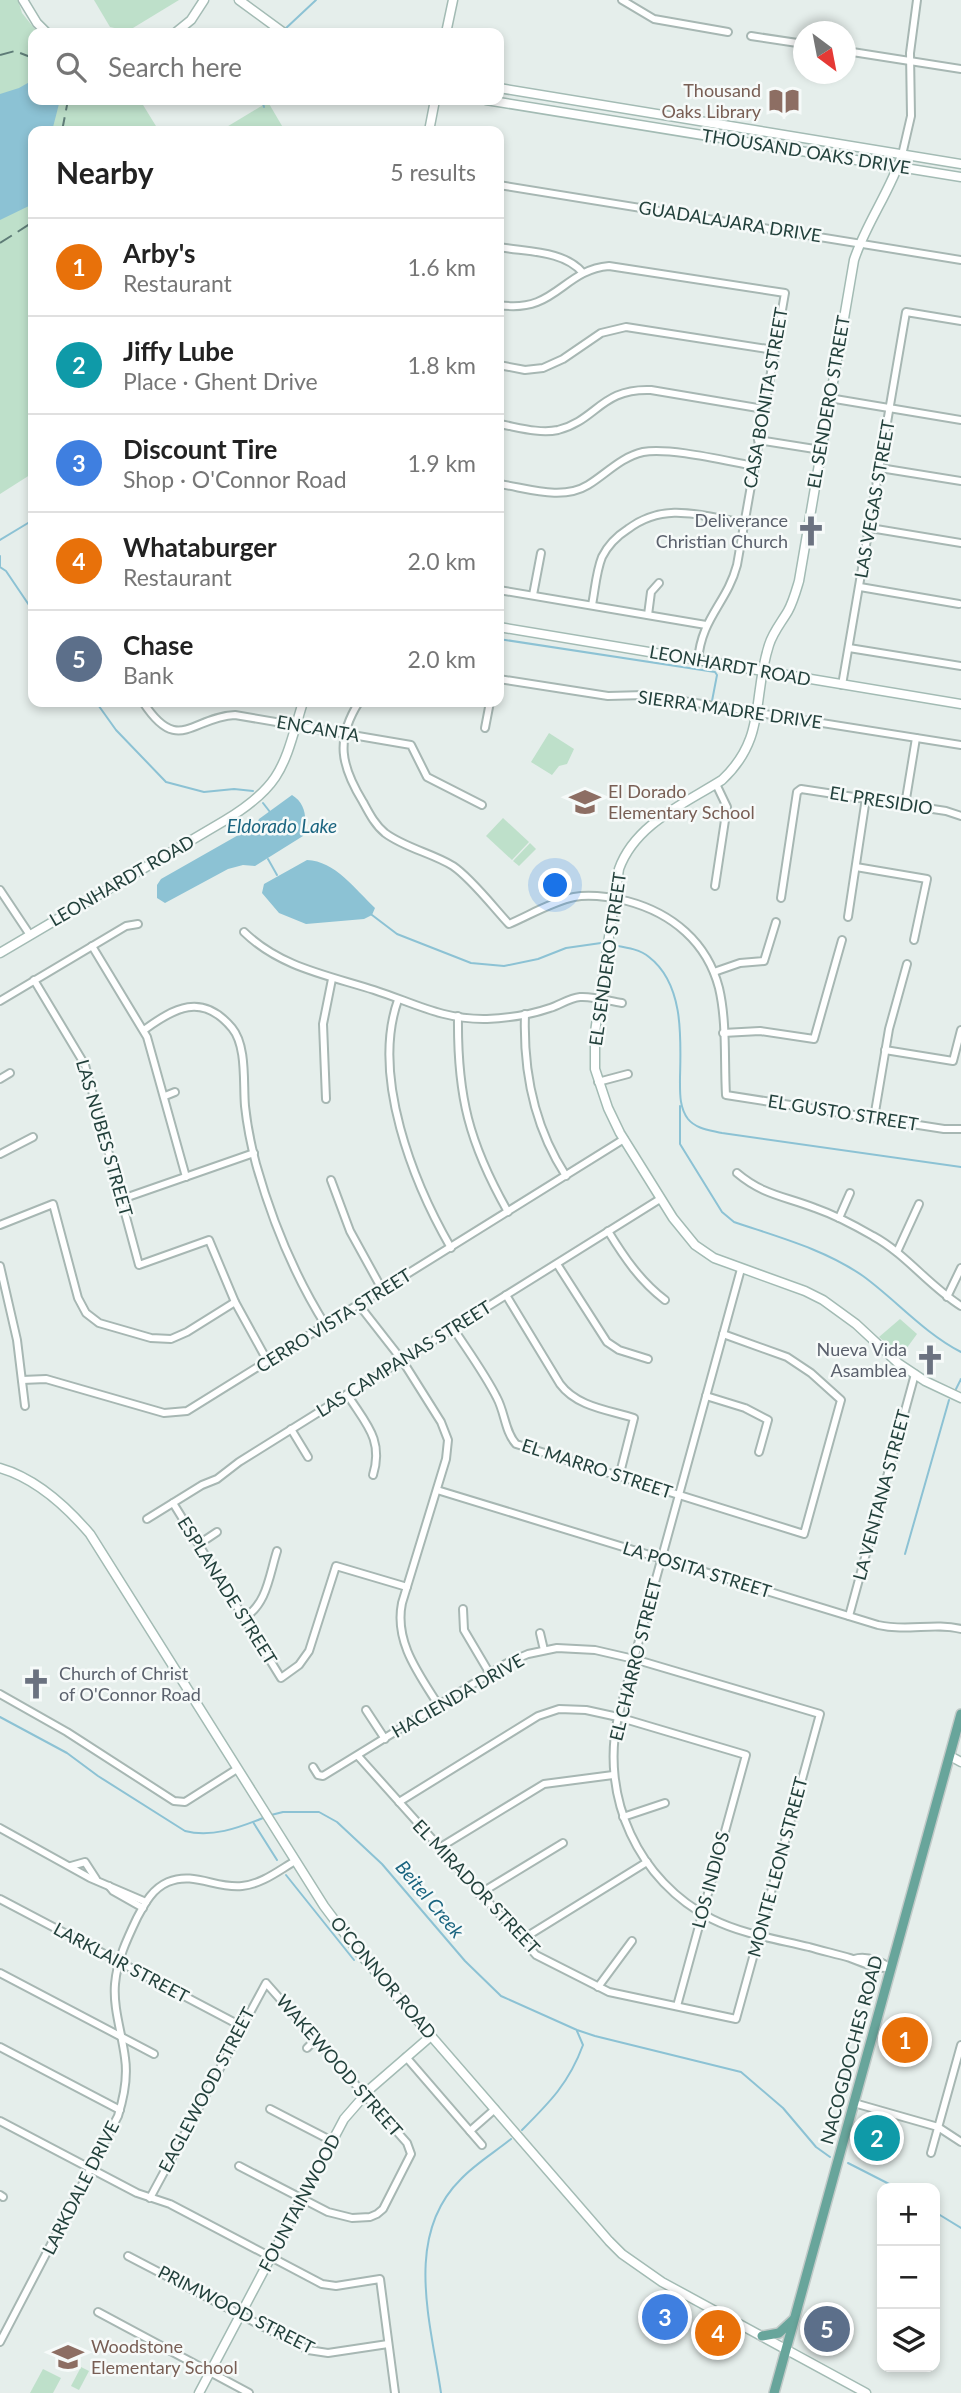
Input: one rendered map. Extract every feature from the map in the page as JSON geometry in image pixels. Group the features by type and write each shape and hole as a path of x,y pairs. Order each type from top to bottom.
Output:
{"main road":[{"name":"NACOGDOCHES ROAD","path":"774,2393 961,1714"},
{"path":"762,2336 779,2333 794,2319"}],"street":[{"path":"23,0 42,28"},
{"path":"181,28 191,20 204,0"},
{"path":"239,0 277,28"},
{"path":"447,28 453,0"},
{"path":"622,0 654,19 728,32"},
{"name":"EL SENDERO STREET","path":"917,0 910,61 911,116 898,167 854,260 799,581 790,608 769,644 762,672 754,732 744,754 730,772 716,784 655,822 637,837 622,862 593,1049 598,1082 624,1139 660,1199 695,1245 714,1258 823,1300 898,1363 961,1398"},
{"path":"751,36 793,42"},
{"path":"856,53 961,69"},
{"name":"THOUSAND OAKS DRIVE","path":"504,90 961,164"},
{"name":"THOUSAND OAKS DRIVE","path":"504,103 961,177"},
{"path":"430,126 434,105"},
{"name":"GUADALAJARA DRIVE","path":"504,186 961,260"},
{"path":"504,248 560,257 572,262 583,273 536,304 518,307 504,306"},
{"name":"CASA BONITA STREET","path":"583,273 596,268 616,266 785,293 734,574 702,634 698,661"},
{"name":"LAS VEGAS STREET","path":"842,685 906,312 961,321"},
{"path":"504,366 525,370 543,368 563,359 601,333 626,327 774,350"},
{"path":"504,425 557,430 578,421 616,395 633,390 651,390 764,409"},
{"path":"829,398 961,420"},
{"path":"758,440 821,450"},
{"path":"504,485 570,492 588,485 627,458 652,451 754,466"},
{"path":"880,468 961,481"},
{"path":"592,606 598,571 607,549 619,535 639,520 654,514 674,512 744,523"},
{"path":"870,528 961,542"},
{"path":"533,595 541,553"},
{"path":"648,615 651,592 659,583"},
{"path":"860,587 959,604"},
{"path":"504,591 706,625"},
{"name":"LEONHARDT ROAD","path":"504,628 961,704"},
{"path":"849,648 961,666"},
{"name":"SIERRA MADRE DRIVE","path":"504,680 608,696 645,695 961,745"},
{"name":"ENCANTA","path":"147,707 159,723 173,730 190,730 229,715 411,745 427,777 482,806"},
{"name":"LEONHARDT ROAD","path":"0,953 255,800 269,787 284,766 302,707"},
{"path":"356,707 346,733 343,756 347,774 380,828 393,838 453,866 509,924 573,898 590,896 615,898 643,905 678,924 699,945 714,972 722,1003 723,1033 760,1031 814,1039 842,940"},
{"path":"485,728 488,707"},
{"path":"905,805 916,738"},
{"path":"715,887 727,807 716,784"},
{"name":"EL PRESIDIO","path":"781,898 797,792 801,789 961,816"},
{"path":"848,917 866,798"},
{"path":"856,867 928,879 914,940"},
{"path":"0,890 30,935"},
{"path":"714,972 740,963 764,961 776,922"},
{"path":"0,1001 126,926 138,924"},
{"path":"244,932 273,956 332,979 375,990 424,1010 485,1019 525,1014 577,997 622,1003"},
{"path":"92,946 144,1030 186,1177"},
{"path":"874,1118 885,1050 907,964"},
{"path":"326,1099 322,1043 332,979"},
{"name":"LAS NUBES STREET","path":"34,980 85,1065 139,1265 209,1240 235,1302"},
{"path":"398,1000 390,1034 392,1082 397,1110 415,1176 451,1248"},
{"path":"144,1030 166,1014 179,1008 193,1007 213,1013 230,1026 242,1047 245,1109 270,1212 290,1261 326,1326"},
{"path":"525,1014 525,1060 534,1108 548,1146 566,1176"},
{"path":"458,1016 458,1068 466,1118 484,1168 508,1212"},
{"name":"EL GUSTO STREET","path":"723,1033 726,1096 944,1129 961,1129"},
{"path":"885,1050 953,1061 960,1035"},
{"path":"0,1079 10,1073"},
{"path":"598,1082 628,1074"},
{"path":"165,1096 175,1092"},
{"path":"0,1154 33,1137"},
{"name":"CERRO VISTA STREET","path":"22,1380 46,1378 164,1413 173,1414 192,1409 624,1139"},
{"path":"122,1199 254,1153"},
{"path":"737,1173 758,1189 839,1218 877,1238 961,1306"},
{"path":"331,1180 350,1231 383,1291"},
{"path":"839,1218 850,1193"},
{"name":"LAS CAMPANAS STREET","path":"148,1518 217,1479 226,1470 660,1199"},
{"path":"0,1225 53,1204 78,1298 86,1313 99,1322 151,1339 171,1339 235,1302 268,1362"},
{"path":"897,1252 919,1205"},
{"path":"608,1231 635,1272 665,1300"},
{"path":"557,1264 607,1342 620,1350 648,1359"},
{"path":"0,1266 17,1340 24,1406"},
{"path":"947,1297 961,1268"},
{"name":"EL CHARRO STREET","path":"741,1269 618,1717 613,1775 623,1817 647,1862 665,1886 679,1898 702,1913 732,1927 854,1959 881,1969 891,1968"},
{"path":"506,1295 560,1384 570,1395 586,1403 634,1418 619,1477"},
{"path":"359,1305 402,1360 447,1435 446,1459 401,1611 403,1639 409,1657 439,1706"},
{"name":"EL MARRO STREET","path":"453,1328 498,1400 509,1434 516,1444 804,1534 841,1400 811,1373 787,1357 723,1334"},
{"name":"LA VENTANA STREET","path":"849,1616 915,1374"},
{"path":"347,1394 377,1444 378,1460 373,1475"},
{"path":"706,1396 745,1408 768,1420 759,1452"},
{"path":"291,1429 308,1457"},
{"name":"O'CONNOR ROAD","path":"4,1469 46,1493 90,1534 282,1841 349,1941 622,2254 662,2282 866,2393"},
{"name":"LA POSITA STREET","path":"437,1490 849,1616 901,1629 939,1626 961,1629"},
{"name":"ESPLANADE STREET","path":"173,1503 281,1678 299,1665 311,1646 336,1566 407,1587"},
{"path":"198,1544 217,1532"},
{"path":"244,1618 258,1609 262,1601 277,1551"},
{"path":"463,1609 464,1630 490,1674"},
{"path":"540,1633 544,1650"},
{"name":"HACIENDA DRIVE","path":"313,1767 318,1775 323,1776 490,1674 519,1658 544,1650 585,1649 634,1658 820,1714"},
{"path":"0,1694 67,1732 174,1801 185,1802 237,1769"},
{"path":"399,1802 538,1716 574,1708 618,1717"},
{"path":"366,1710 385,1740"},
{"name":"MONTE LEON STREET","path":"736,2019 820,1714"},
{"name":"LOS INDIOS","path":"618,1717 746,1755 677,2006"},
{"name":"EL MIRADOR STREET","path":"358,1756 536,1955 617,1994 736,2019"},
{"path":"950,1756 961,1762"},
{"path":"439,1848 544,1784 613,1775"},
{"path":"623,1817 665,1803"},
{"path":"0,1828 144,1905"},
{"path":"479,1894 563,1843"},
{"name":"LARKDALE DRIVE","path":"0,2342 92,2170 120,2110 126,2071 115,1999 119,1962 127,1938 144,1905 158,1889 177,1879 203,1879 220,1885 241,1886 263,1880 295,1861"},
{"path":"71,1866 86,1862 96,1879"},
{"path":"521,1940 647,1862"},
{"name":"LARKLAIR STREET","path":"0,1899 241,2026"},
{"path":"598,1987 632,1941"},
{"path":"0,1973 154,2054"},
{"name":"EAGLEWOOD STREET","path":"150,2198 266,1983"},
{"name":"WAKEWOOD STREET","path":"266,1983 411,2150 410,2158 383,2208 377,2214 359,2218 344,2217 301,2199"},
{"name":"FOUNTAINWOOD","path":"199,2393 344,2119 364,2094 431,2036"},
{"path":"307,2048 316,2039"},
{"path":"931,2153 961,2045"},
{"path":"0,2047 120,2110"},
{"path":"406,2057 482,2145"},
{"path":"854,2103 938,2127 961,2142"},
{"path":"270,2109 331,2141"},
{"path":"470,2131 495,2109"},
{"path":"0,2121 137,2193 170,2204 329,2286 380,2279 395,2393"},
{"path":"239,2166 301,2199"},
{"name":"PRIMWOOD STREET","path":"128,2256 290,2342 316,2353 388,2344"},
{"path":"97,2312 249,2393"}],"green space":[{"path":"0,0 18,0 22,13 34,28 28,28 28,105 143,105 156,126 28,126 28,476 0,494"},
{"path":"94,0 179,0 133,28 110,27"},
{"path":"263,105 270,105 282,126 228,126"},
{"path":"549,733 574,749 567,764 559,766 552,775 531,762"},
{"path":"503,818 529,842 512,860 486,836"},
{"path":"530,843 536,849 519,866 513,861"},
{"path":"900,1319 917,1334 901,1356 879,1337"},
{"path":"81,2367 89,2371 79,2390 71,2386"},
{"path":"43,2369 61,2378 53,2393 30,2393"}],"water":[{"path":"28,83 28,105 59,105 53,126 28,126 28,206 0,220 0,94"},
{"name":"Eldorado Lake","path":"292,795 301,803 305,813 303,836 255,866 243,865 228,869 165,903 157,898 157,885 161,879 256,825 259,819"},
{"path":"307,860 327,865 344,877 375,908 372,915 364,919 306,924 279,913 262,893 264,884"}],"waterway":[{"path":"286,28 316,0"},
{"path":"0,540 28,523"},
{"path":"0,556 0,566"},
{"path":"0,567 6,571 28,604"},
{"path":"504,640 715,672 717,675 712,701"},
{"path":"100,707 116,730 166,782 204,792 234,789 253,791"},
{"path":"263,803 270,812"},
{"path":"268,859 277,875"},
{"path":"372,915 397,934 471,963 504,966 538,959 566,948 601,943"},
{"path":"613,945 645,954 660,968 669,982 680,1029 682,1104 688,1119 695,1125 722,1133 961,1167"},
{"path":"680,1106 680,1144 722,1212 734,1222 833,1258 863,1276 922,1326 961,1352"},
{"path":"956,1389 961,1379"},
{"path":"905,1554 949,1400"},
{"name":"Beitel Creek","path":"0,1717 67,1753 185,1831 215,1833 263,1818"},
{"name":"Beitel Creek","path":"271,1815 283,1812 319,1812 337,1822 382,1864 465,1961 501,1996 595,2036 741,2072 783,2108 816,2147 830,2157"},
{"path":"253,1822 277,1860"},
{"path":"286,1875 354,1960"},
{"path":"522,2130 550,2101 572,2070 583,2045 577,2031"},
{"path":"441,2393 426,2281 432,2227 443,2202 461,2179 511,2139"},
{"name":"Beitel Creek","path":"848,2163 887,2183"},
{"name":"Beitel Creek","path":"940,2215 961,2228"}],"railway":[{"path":"0,55 15,51 28,56"},
{"path":"63,126 67,105"},
{"path":"0,243 28,225"}],"place":[{"name":"Thousand Oaks Library","path":"784,101"},
{"name":"Deliverance Christian Church","path":"811,531"},
{"name":"El Dorado Elementary School","path":"585,802"},
{"name":"Nueva Vida Asamblea","path":"930,1360"},
{"name":"Church of Christ of O'Connor Road","path":"36,1684"},
{"name":"Arby's","path":"905,2040"},
{"name":"Jiffy Lube","path":"877,2138"},
{"name":"Discount Tire","path":"665,2317"},
{"name":"Chase","path":"827,2329"},
{"name":"Whataburger","path":"718,2333"},
{"name":"Woodstone Elementary School","path":"68,2357"}]}
